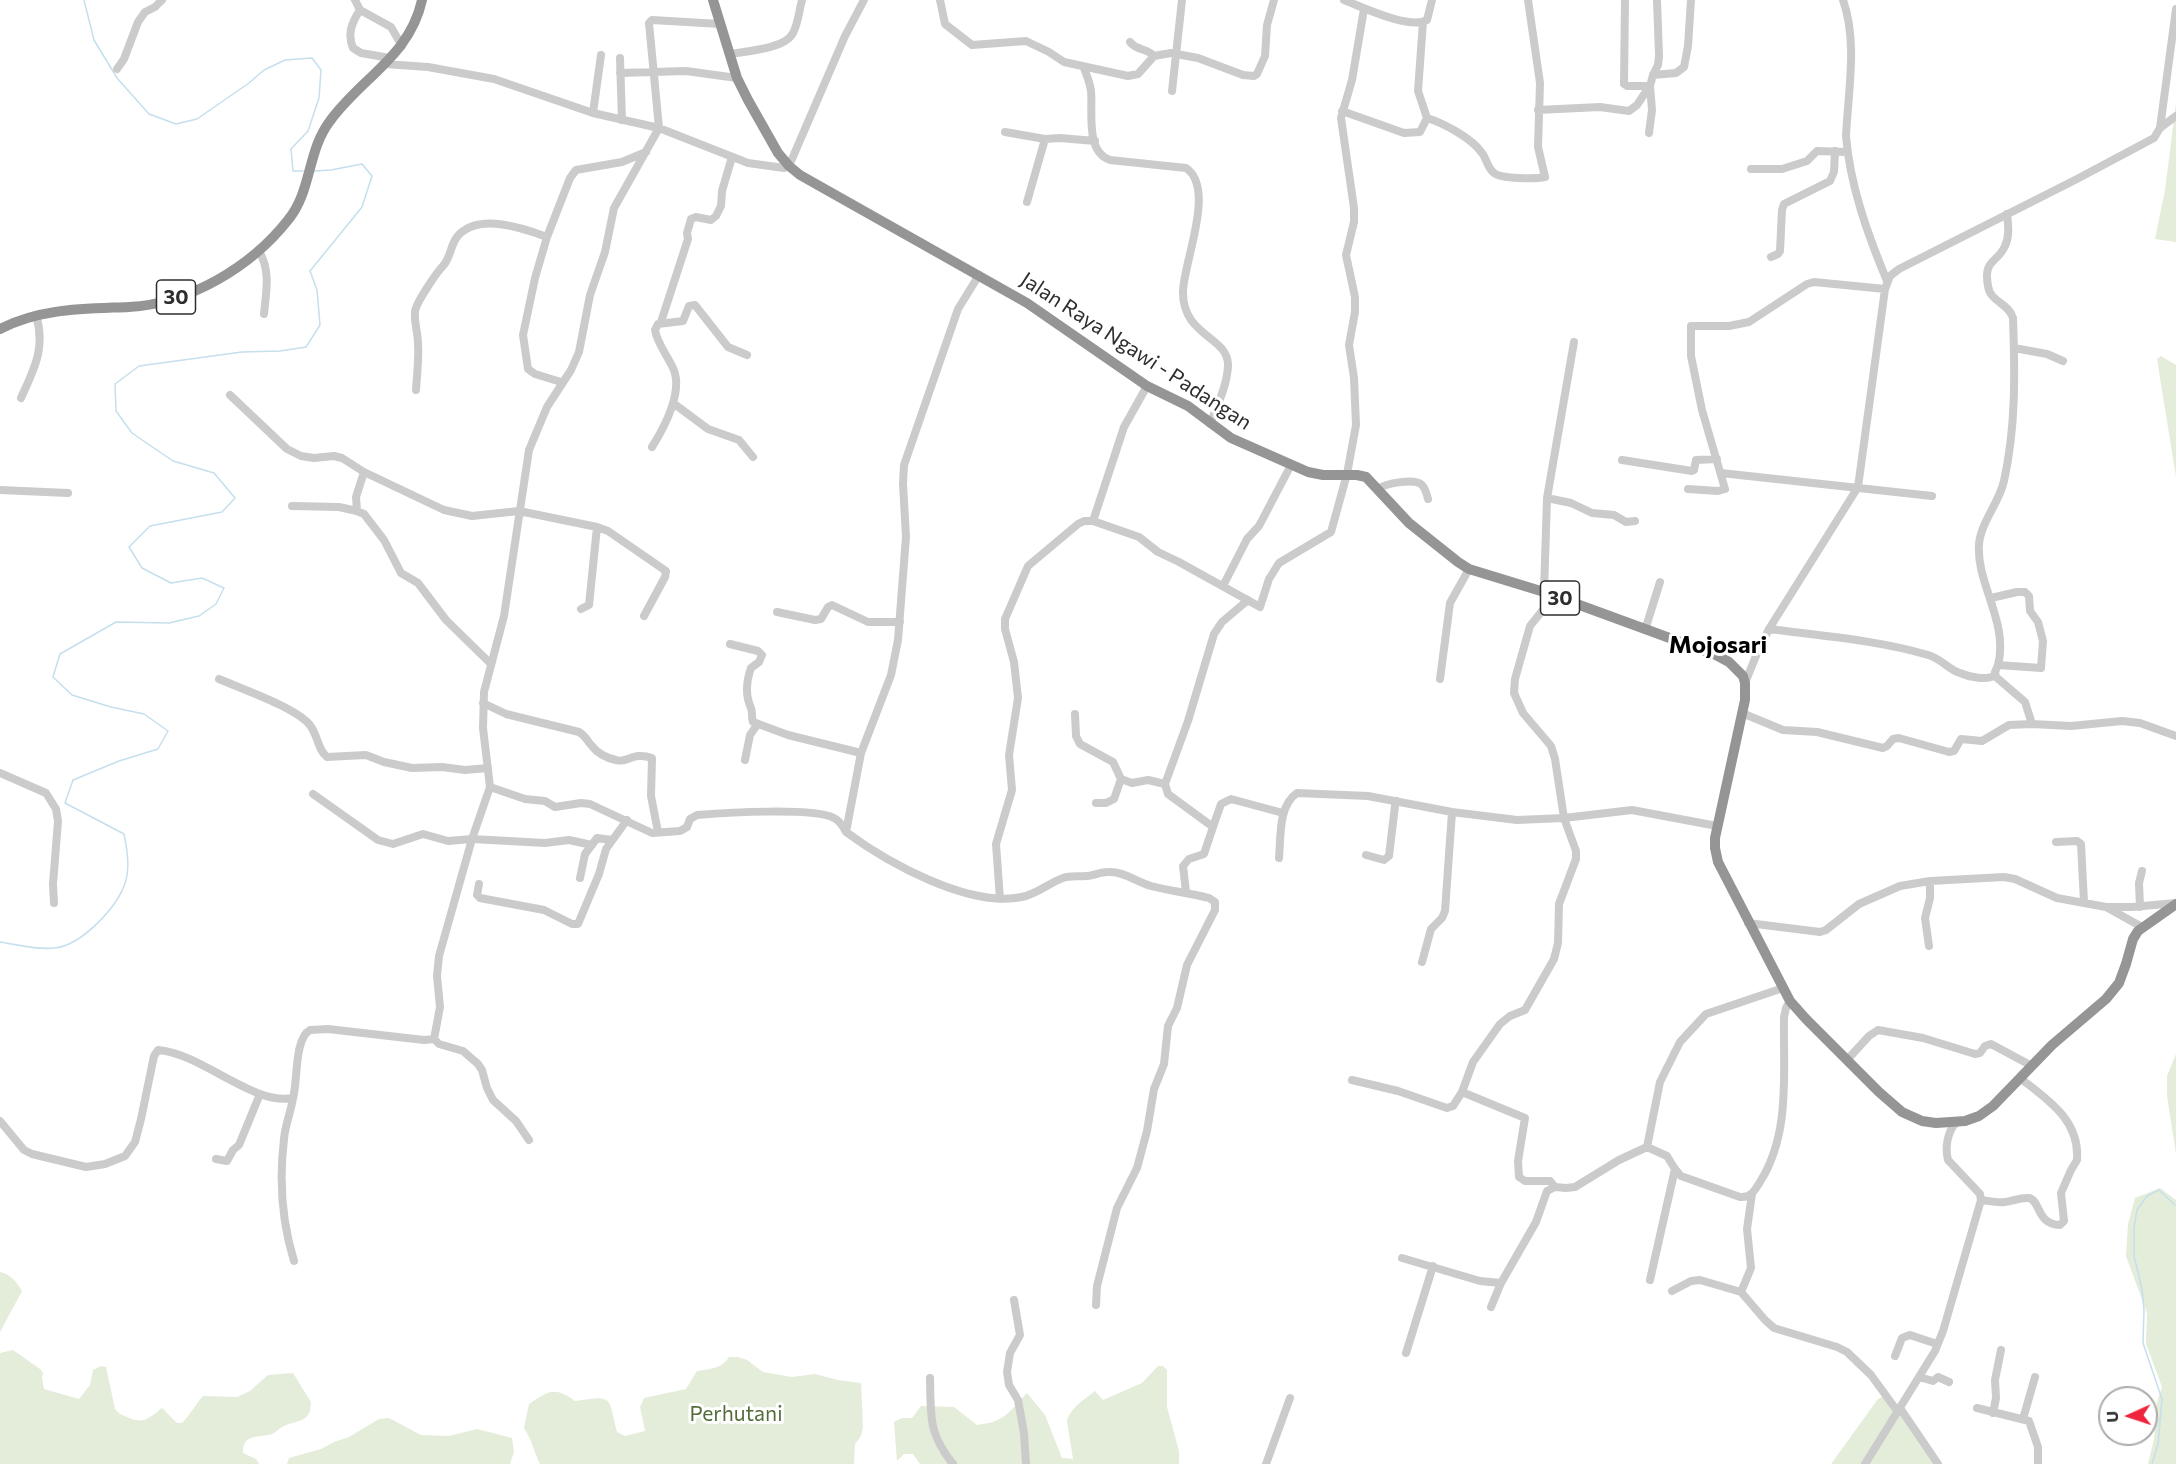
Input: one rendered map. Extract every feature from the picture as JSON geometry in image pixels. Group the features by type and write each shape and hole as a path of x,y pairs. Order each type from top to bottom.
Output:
{"highway":[{"name":"30","path":"0,329 15,321 66,309 152,304 177,297 233,271 259,251 297,209 307,183 319,137 330,120 402,46 413,28 422,0"},
{"name":"Jalan Raya Ngawi - Padangan","path":"713,0 737,78 774,148 789,166 834,195 1052,318 1147,386 1188,406 1231,438 1314,473 1366,477 1409,523 1443,551 1469,568 1684,642 1723,659 1739,671 1745,683"},
{"path":"1745,683 1745,700 1717,826 1716,854 1748,923 1791,1001 1847,1060 1902,1112 1922,1122 1956,1123 1972,1119 1986,1111 2115,988 2126,964 2133,939 2142,927 2176,904"}],"street":[{"path":"117,69 124,59 138,21 145,12 162,0"},
{"path":"355,0 360,10 391,27 402,46"},
{"path":"730,54 779,45 788,40 796,27 802,0"},
{"path":"360,10 351,27 350,41 353,48 361,53 388,61 494,79 593,113 659,128 756,166 780,168 789,166 845,36 864,0"},
{"path":"940,0 945,24 972,45 1026,41 1064,62 1084,68 1134,76 1154,56 1164,53 1177,53 1205,60 1244,75 1254,76 1260,70 1265,56 1268,25 1274,0"},
{"path":"1172,91 1182,0"},
{"path":"1344,0 1406,22 1423,22"},
{"path":"1342,111 1409,134 1420,132 1426,118 1418,91 1423,22 1429,16 1432,0"},
{"path":"1426,118 1445,125 1475,145 1484,154 1489,167 1496,174 1542,178 1545,174 1538,147 1540,83 1528,0"},
{"path":"1626,0 1624,84 1650,86"},
{"path":"1649,133 1652,116 1650,86 1659,65 1657,0"},
{"path":"1653,75 1676,73 1684,68 1691,0"},
{"path":"1745,683 1769,629 1858,487 1886,285 1867,231 1847,152 1851,37 1849,18 1843,0"},
{"path":"1000,899 996,844 1012,790 1009,755 1018,698 1014,662 1005,629 1005,619 1028,566 1078,524 1093,521 1139,537 1158,552 1223,585 1260,607 1269,579 1280,563 1330,532 1347,474 1356,420 1354,378 1349,345 1355,305 1347,255 1354,215 1341,126 1342,111 1352,80 1364,9"},
{"path":"2160,129 2176,9"},
{"path":"434,1039 440,1010 437,976 439,956 472,839 490,787 484,739 483,703 504,616 531,444 561,382 571,370 579,352 590,295 605,252 612,214 659,128 650,21 720,24"},
{"path":"1130,42 1134,47 1150,52 1154,56"},
{"path":"593,113 601,55"},
{"path":"620,58 622,120"},
{"path":"1084,68 1090,85 1090,125 1103,156 1110,160 1186,168 1193,174 1200,204 1184,280 1185,310 1197,328 1226,353 1228,366 1225,385 1210,424"},
{"path":"620,74 655,71 698,72 737,78"},
{"path":"1538,110 1600,107 1629,111 1637,105 1650,86"},
{"path":"1886,285 1899,269 2150,141 2176,116"},
{"path":"1005,132 1045,139 1095,141"},
{"path":"1027,202 1045,139"},
{"path":"1751,169 1782,169 1807,161 1817,151 1847,152"},
{"path":"1771,257 1780,251 1784,204 1830,181 1834,172 1835,151"},
{"path":"561,382 535,374 528,369 523,344 535,278 547,237 570,178 576,170 622,162 646,152"},
{"path":"652,447 665,424 673,403 675,373 655,333 656,326 661,322 688,240 687,233 691,219 696,217 711,220 716,216 732,157"},
{"path":"1769,629 1857,640 1929,655 1959,673 1989,678 1995,675 1998,665 1998,623 1983,572 1979,546 1981,533 2004,483 2014,420 2014,348 2011,313 1992,298 1987,286 1988,267 2002,251 2007,241 2007,214"},
{"path":"416,390 418,344 415,309 438,270 447,261 456,238 468,228 496,224 513,225 547,237"},
{"path":"259,251 267,274 264,314"},
{"path":"846,832 861,753 891,675 900,622 906,537 904,465 958,309 979,275"},
{"path":"1688,489 1724,490 1693,367 1691,326 1729,326 1749,322 1807,284 1814,282 1886,285"},
{"path":"661,322 683,321 689,306 695,304 728,347 747,355"},
{"path":"21,398 35,368 41,339 36,315"},
{"path":"1352,1080 1398,1091 1443,1108 1453,1106 1462,1092 1473,1062 1500,1024 1510,1016 1526,1010 1554,958 1558,943 1557,913 1560,897 1576,855 1564,818 1551,746 1522,712 1514,687 1530,626 1549,594 1547,498 1574,342"},
{"path":"2014,348 2047,354 2063,361"},
{"path":"1093,521 1124,427 1147,386"},
{"path":"230,394 287,449 306,458 338,456 364,472 444,510 462,515 479,516 519,511 608,531 666,571 666,577 644,616"},
{"path":"673,403 708,429 739,440 753,457"},
{"path":"1622,460 1692,471 1696,460 1717,459"},
{"path":"1223,585 1247,539 1258,526 1292,465"},
{"path":"357,511 356,497 364,472"},
{"path":"1721,473 1932,496"},
{"path":"1378,489 1393,483 1417,483 1424,488 1428,499"},
{"path":"0,490 68,493"},
{"path":"1547,498 1571,502 1592,513 1614,515 1626,522 1635,521"},
{"path":"292,506 339,507 357,511 369,520 384,540 401,573 418,583 446,620 491,664"},
{"path":"581,609 589,606 591,600 597,527"},
{"path":"1440,679 1450,603 1469,568"},
{"path":"1645,630 1660,582"},
{"path":"1991,598 2016,592 2027,594 2030,611 2039,625 2044,645 2041,668 1998,665"},
{"path":"1213,827 1168,794 1165,784 1188,721 1214,634 1222,622 1248,600"},
{"path":"777,612 815,620 821,619 828,607 832,605 868,621 900,622"},
{"path":"730,644 758,651 762,655 759,662 749,672 746,694 752,710 752,720 758,725 861,753"},
{"path":"1995,675 2025,702 2032,724"},
{"path":"219,680 282,706 307,722 322,752 327,757 366,755 411,768 442,767 465,770 488,768"},
{"path":"483,703 506,714 582,734 599,753 617,761 636,755 652,758 651,796 658,832"},
{"path":"1742,713 1783,730 1817,732 1883,748 1893,739 1899,738 1949,752 1954,751 1961,739 1982,741 2005,727 2032,724 2063,727 2098,722 2129,721 2176,736"},
{"path":"1075,714 1076,736 1080,744 1113,762 1121,779 1114,799 1106,803 1096,803"},
{"path":"745,760 750,735 758,725"},
{"path":"0,773 46,794 56,809 54,903"},
{"path":"1121,779 1132,783 1148,780 1165,784"},
{"path":"490,787 525,800 545,801 555,807 577,803 590,804 648,832 681,831 687,827 690,819 697,815 782,812 832,817 846,832 880,854 946,887 969,895 1000,899 1032,895 1068,876 1088,876 1107,872 1118,873 1149,886 1213,899 1215,910 1187,965 1177,1008 1168,1026 1164,1064 1154,1089 1147,1131 1137,1168 1117,1208 1097,1286 1096,1305"},
{"path":"1279,858 1283,813 1292,796 1297,793 1361,795 1452,812 1517,820 1564,818 1632,810 1717,826"},
{"path":"312,794 378,840 387,843 405,842 423,834 443,841 472,839 544,843 569,840 592,845"},
{"path":"1186,892 1183,866 1189,859 1204,854 1221,804 1231,799 1283,813"},
{"path":"1366,855 1384,860 1389,856 1397,801"},
{"path":"1422,962 1431,929 1442,918 1445,910 1452,812"},
{"path":"479,884 477,895 480,898 544,910 572,924 578,924 599,874 606,849 627,820"},
{"path":"580,878 585,854 592,845 599,837 612,840"},
{"path":"2056,842 2077,841 2081,844 2084,902"},
{"path":"2140,907 2139,883 2142,871"},
{"path":"1748,923 1814,932 1826,930 1859,904 1900,886 1930,881 2009,877 2027,883 2047,895 2106,906 2140,907 2176,904"},
{"path":"1929,946 1925,918 1930,898 1930,881"},
{"path":"2106,906 2142,927"},
{"path":"1647,1147 1660,1082 1680,1042 1710,1011 1783,988"},
{"path":"1741,1292 1750,1268 1747,1229 1752,1194 1772,1161 1784,1108 1784,1017 1791,1001"},
{"path":"294,1261 284,1220 283,1162 285,1131 303,1036 310,1030 328,1029 424,1040 434,1039"},
{"path":"1847,1060 1869,1036 1878,1030 1923,1038 1976,1054 1980,1053 1984,1046 1990,1044 2032,1066"},
{"path":"434,1039 439,1044 463,1051 478,1064 493,1100 516,1121 529,1140"},
{"path":"0,1120 24,1150 41,1158 86,1167 105,1164 121,1158 131,1149 141,1119 157,1050 171,1052 260,1094 279,1099 293,1098"},
{"path":"1981,1200 2001,1202 2028,1198 2034,1201 2043,1218 2049,1222 2060,1225 2064,1221 2061,1193 2077,1160 2074,1136 2070,1123 2063,1114 2020,1078"},
{"path":"1462,1092 1525,1118 1518,1161 1519,1177 1525,1181 1550,1181 1555,1187"},
{"path":"216,1159 227,1161 239,1145 260,1094"},
{"path":"1865,1464 1938,1344 1981,1200 1980,1194 1948,1161 1946,1154 1949,1133 1956,1123"},
{"path":"1491,1307 1501,1283 1536,1222 1547,1191 1555,1187 1575,1187 1619,1160 1647,1147 1667,1156 1674,1169 1684,1177 1740,1197 1752,1194"},
{"path":"1650,1280 1674,1169"},
{"path":"1402,1258 1480,1281 1501,1283"},
{"path":"1406,1353 1433,1266"},
{"path":"1672,1291 1691,1281 1700,1280 1741,1292 1774,1328 1843,1349 1871,1375 1938,1464"},
{"path":"1014,1300 1020,1335 1010,1353 1007,1372 1009,1384 1018,1400 1024,1433 1026,1464"},
{"path":"1895,1356 1902,1338 1906,1336 1913,1335 1938,1344"},
{"path":"1993,1413 1996,1398 1995,1380 2001,1350"},
{"path":"1919,1377 1931,1381 1938,1377 1949,1382"},
{"path":"2024,1419 2035,1377"},
{"path":"930,1378 933,1431 942,1450 953,1464"},
{"path":"1266,1464 1290,1398"},
{"path":"1977,1408 2030,1422 2037,1444 2038,1464"}],"green space":[{"path":"2176,103 2176,242 2155,239 2165,190"},
{"path":"2161,356 2176,365 2176,477 2157,359"},
{"path":"2176,1054 2176,1154 2167,1096 2167,1076"},
{"path":"2160,1188 2176,1200 2176,1464 2148,1464 2152,1446 2158,1446 2158,1399 2162,1387 2146,1344 2147,1313 2126,1256 2128,1224 2135,1198"},
{"path":"0,1272 13,1279 22,1291 0,1332"},
{"path":"13,1350 40,1369 43,1373 44,1389 79,1399 90,1385 93,1370 101,1366 106,1367 115,1409 122,1415 133,1419 146,1419 162,1408 177,1423 182,1423 203,1396 237,1397 250,1391 268,1375 293,1373 311,1402 309,1414 302,1420 284,1426 272,1434 245,1442 243,1453 256,1459 259,1464 0,1464 0,1353"},
{"name":"Perhutani","path":"729,1357 747,1360 763,1372 792,1377 815,1374 861,1383 863,1427 861,1436 855,1444 854,1464 540,1464 524,1428 529,1404 547,1393 562,1393 575,1401 597,1398 607,1401 617,1432 625,1436 645,1431 640,1407 644,1398 686,1389 697,1371 719,1366"},
{"path":"1158,1366 1163,1366 1167,1370 1167,1407 1179,1451 1179,1464 920,1464 913,1454 904,1454 897,1461 894,1422 902,1418 912,1418 921,1406 954,1407 977,1425 986,1424 1000,1419 1027,1393 1045,1415 1062,1458 1073,1459 1067,1421 1075,1408 1095,1391 1103,1400 1142,1383"},
{"path":"1884,1396 1907,1422 1935,1464 1831,1464 1878,1399"},
{"path":"389,1418 421,1435 449,1436 477,1429 512,1438 514,1452 510,1464 287,1464 289,1458 321,1449 349,1437 379,1419"}],"waterway":[{"path":"84,0 94,40 117,78 149,114 176,124 197,119 264,70 285,60 312,58 321,70 319,98 308,131 291,149 293,171 303,171"},
{"path":"0,942 41,948 66,945 87,932 108,912 126,880 128,857 124,834 65,803 73,780 119,761 158,749 168,731 144,714 72,695 53,677 60,654 116,622 169,623 199,616 216,604 224,588 202,578 171,583 142,568 129,547 150,526 222,512 235,498 214,473 173,461 132,433 116,411 115,384 139,366 242,352 280,351 306,347 320,325 317,290 310,271 362,207 372,176 362,164 314,171"},
{"path":"2152,1464 2158,1444 2162,1399 2143,1343 2144,1310 2142,1289 2134,1256 2134,1228 2137,1210 2147,1196 2159,1190 2175,1205"}],"district":[{"name":"Mojosari","path":"1718,645"}]}
